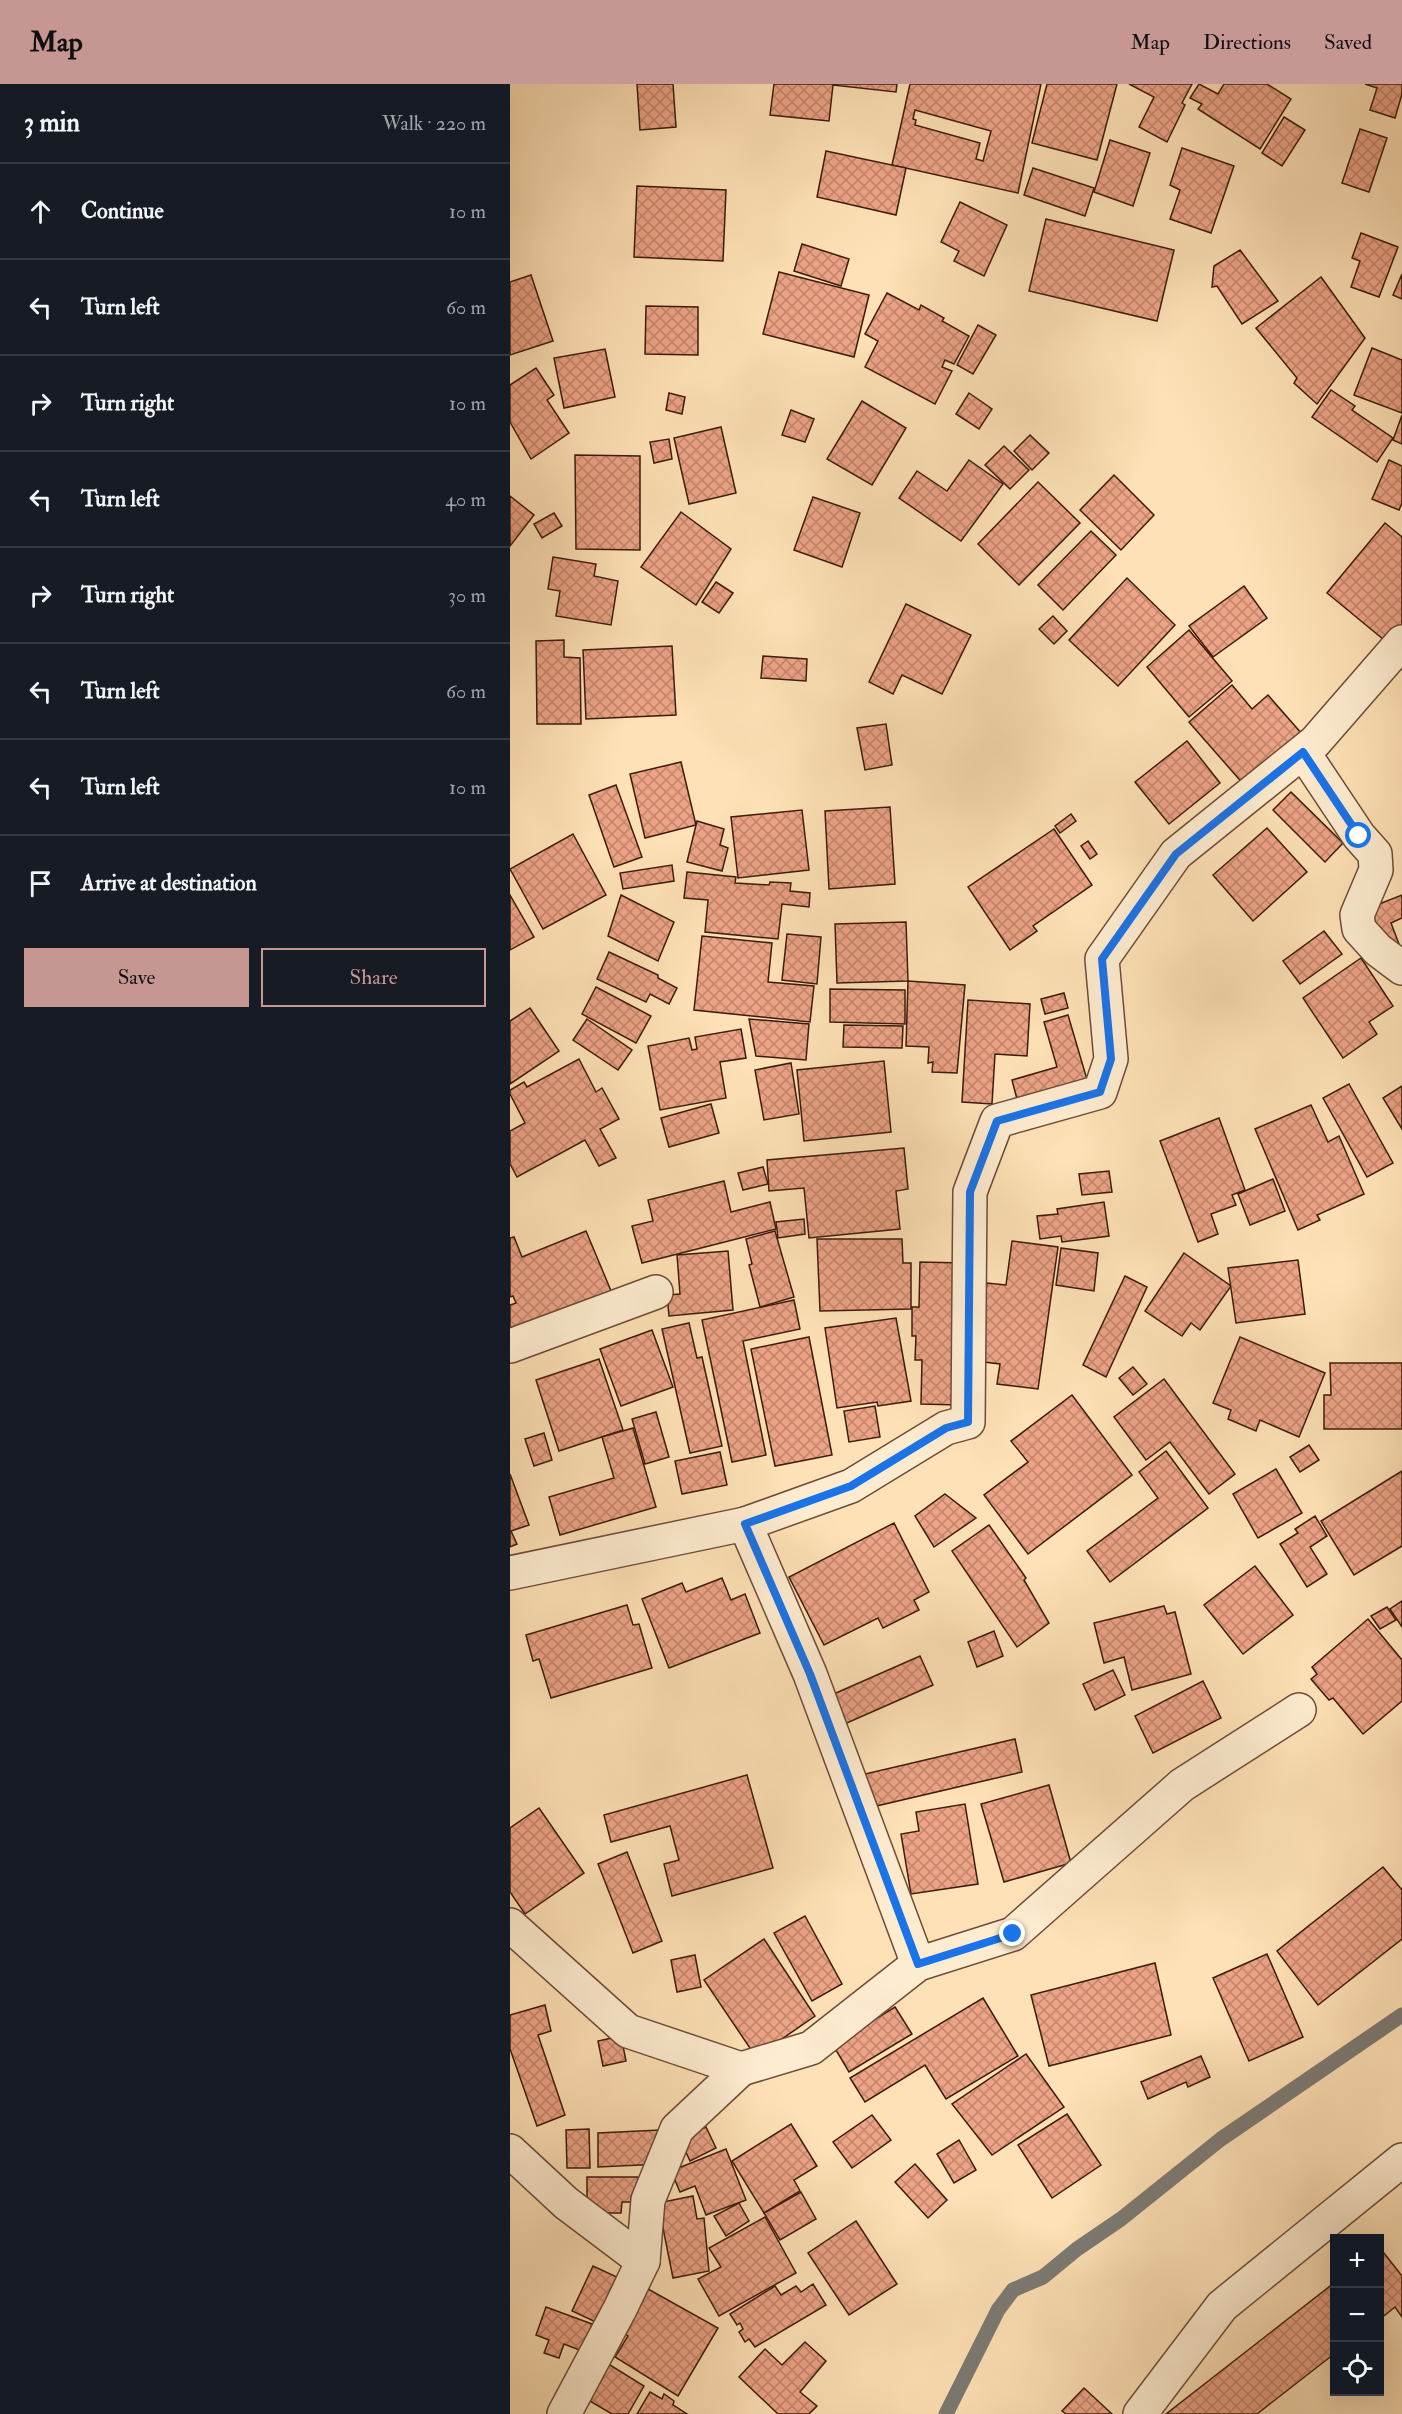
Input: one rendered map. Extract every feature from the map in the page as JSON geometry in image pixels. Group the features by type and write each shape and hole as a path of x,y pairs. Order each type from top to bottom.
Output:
{"street":[{"path":"510,1573 745,1524 851,1486 946,1428 968,1422 970,1192 997,1121 1100,1092 1111,1059 1102,959 1176,854 1315,742 1402,642"},
{"path":"1303,752 1359,836 1375,854 1376,870 1358,915 1359,929 1378,950 1402,968"},
{"path":"510,1346 656,1292"},
{"path":"745,1524 810,1674 918,1964"},
{"path":"564,2414 643,2261 648,2200 677,2130 741,2069 811,2048 918,1964 1013,1934 1182,1785 1299,1710"},
{"path":"510,1925 628,2031 741,2069"},
{"path":"510,2151 566,2203 643,2261"},
{"path":"1140,2414 1222,2306 1402,2160"}],"building":[{"path":"637,84 673,84 676,127 640,130"},
{"path":"774,84 897,84 896,92 833,85 829,121 770,115"},
{"path":"910,84 1041,84 1018,193 892,165","holes":["915,110 991,131 983,161 976,159 980,143 915,125 916,120 913,119"]},
{"path":"1047,84 1117,84 1097,160 1032,143"},
{"path":"1129,84 1192,84 1182,103 1185,105 1167,142 1139,127 1154,97"},
{"path":"1199,84 1218,94 1224,84 1267,84 1291,99 1260,149 1198,109 1202,104 1190,98"},
{"path":"1365,84 1402,84 1402,94 1395,118 1370,110 1377,88"},
{"path":"1284,117 1305,130 1282,166 1262,153"},
{"path":"1360,129 1387,138 1369,192 1342,183"},
{"path":"1110,140 1150,153 1133,206 1094,192"},
{"path":"1182,148 1234,166 1211,233 1170,219 1180,190 1170,185"},
{"path":"826,151 906,168 896,215 817,197"},
{"path":"1033,168 1094,188 1085,216 1024,195"},
{"path":"637,186 726,190 723,261 634,257"},
{"path":"960,202 1007,225 984,276 954,261 959,251 941,242"},
{"path":"1046,219 1174,250 1157,321 1029,291"},
{"path":"1361,233 1398,247 1379,297 1351,287 1360,261 1352,258"},
{"path":"802,244 849,259 841,286 794,271"},
{"path":"1240,250 1278,301 1242,324 1217,286 1212,287 1214,266"},
{"path":"779,272 869,295 854,357 763,334"},
{"path":"1402,274 1402,299 1393,295"},
{"path":"531,275 553,341 510,355 510,282"},
{"path":"1321,277 1365,338 1317,404 1294,383 1297,378 1256,328"},
{"path":"887,293 919,310 921,305 944,318 942,321 969,336 954,364 945,360 942,367 952,371 935,404 865,367 878,341 865,334"},
{"path":"646,306 698,307 698,355 645,354"},
{"path":"978,325 996,335 973,374 957,365"},
{"path":"1372,348 1402,360 1402,413 1354,395"},
{"path":"605,349 615,397 564,408 554,358"},
{"path":"536,368 554,395 547,400 569,433 531,459 510,422 510,385"},
{"path":"1331,390 1355,406 1352,410 1393,438 1377,462 1312,417"},
{"path":"669,393 685,397 682,414 666,410"},
{"path":"969,393 992,409 979,429 956,414"},
{"path":"862,401 906,428 872,485 827,459"},
{"path":"791,410 814,419 805,442 782,435"},
{"path":"1402,415 1402,444 1393,440"},
{"path":"721,427 736,493 689,504 674,438"},
{"path":"1030,435 1049,453 1032,470 1014,451"},
{"path":"669,439 672,459 654,463 650,442"},
{"path":"1004,446 1029,470 1010,489 985,465"},
{"path":"575,455 640,456 640,550 576,549"},
{"path":"969,460 1003,484 961,541 899,498 917,471 947,491"},
{"path":"1389,460 1402,466 1402,503 1399,510 1372,499"},
{"path":"1114,475 1154,515 1121,550 1080,510"},
{"path":"1038,482 1080,523 1019,585 978,544"},
{"path":"510,496 534,515 510,546"},
{"path":"813,497 860,513 842,567 794,550"},
{"path":"681,512 731,549 696,605 641,567"},
{"path":"554,513 562,526 542,538 534,524"},
{"path":"1385,523 1402,537 1402,628 1389,644 1327,593"},
{"path":"1091,531 1116,555 1063,610 1038,585"},
{"path":"553,557 596,564 594,576 618,581 611,625 556,616 560,591 548,589"},
{"path":"1127,578 1175,625 1118,686 1069,640"},
{"path":"716,582 733,593 719,613 702,602"},
{"path":"1244,586 1267,618 1213,657 1189,626"},
{"path":"906,604 971,635 942,694 902,675 893,694 869,682"},
{"path":"1053,616 1067,631 1054,644 1039,629"},
{"path":"1189,630 1232,681 1189,717 1147,667"},
{"path":"564,640 564,657 580,658 581,724 537,724 536,641"},
{"path":"672,646 676,715 586,719 583,650"},
{"path":"763,656 807,659 806,681 761,678"},
{"path":"1232,685 1252,709 1268,695 1302,734 1245,786 1189,722"},
{"path":"886,724 892,765 865,770 857,728"},
{"path":"1187,741 1220,783 1169,824 1135,782"},
{"path":"681,762 696,825 645,838 630,774"},
{"path":"616,785 642,857 614,867 589,795"},
{"path":"1291,792 1343,843 1325,862 1273,810"},
{"path":"890,807 895,884 829,889 825,811"},
{"path":"802,810 809,870 738,878 731,817"},
{"path":"1071,814 1076,821 1060,833 1055,826"},
{"path":"697,821 724,829 720,845 728,848 722,871 687,862"},
{"path":"1267,828 1307,872 1253,921 1213,875"},
{"path":"1054,829 1092,885 1033,926 1037,931 1010,950 968,887"},
{"path":"573,834 606,895 543,929 510,869"},
{"path":"1088,841 1097,854 1090,859 1081,846"},
{"path":"672,865 674,881 623,889 620,873"},
{"path":"687,872 736,877 735,883 769,885 770,882 791,883 790,891 810,893 809,907 782,904 778,939 705,932 708,900 684,898"},
{"path":"510,895 534,937 510,950"},
{"path":"621,895 674,922 658,961 608,936"},
{"path":"1402,895 1402,918 1391,923 1399,944 1385,949 1369,908"},
{"path":"906,922 908,981 837,983 835,924"},
{"path":"1324,931 1342,954 1300,984 1283,961"},
{"path":"787,934 821,937 817,984 782,980"},
{"path":"702,936 772,943 768,982 814,986 810,1022 694,1010"},
{"path":"609,952 658,975 658,978 677,988 669,1004 650,994 646,1002 597,979"},
{"path":"1361,958 1393,1006 1369,1022 1377,1034 1343,1058 1303,998"},
{"path":"908,981 965,985 957,1073 932,1072 933,1062 928,1063 929,1047 906,1046"},
{"path":"596,987 651,1016 636,1043 582,1014"},
{"path":"830,989 905,990 905,1024 830,1022"},
{"path":"1064,993 1068,1008 1045,1014 1041,999"},
{"path":"968,1000 1030,1004 1027,1056 995,1054 992,1104 962,1102"},
{"path":"530,1008 559,1051 510,1084 510,1021"},
{"path":"1068,1015 1088,1083 1018,1103 1012,1080 1057,1067 1044,1022"},
{"path":"587,1019 632,1050 618,1070 573,1040"},
{"path":"749,1019 809,1024 806,1060 756,1056"},
{"path":"844,1025 903,1026 902,1048 843,1047"},
{"path":"741,1029 746,1058 720,1062 726,1098 660,1110 648,1046 689,1038 692,1050 697,1049 695,1037"},
{"path":"579,1059 596,1092 602,1088 619,1119 600,1129 616,1158 599,1166 585,1140 517,1177 510,1164 510,1131 525,1123 510,1090 524,1082 527,1087"},
{"path":"884,1061 891,1132 804,1141 797,1070"},
{"path":"791,1063 799,1114 764,1120 755,1070"},
{"path":"1349,1084 1393,1163 1367,1177 1323,1098"},
{"path":"1402,1086 1402,1129 1383,1098"},
{"path":"711,1104 719,1133 669,1147 661,1118"},
{"path":"1311,1105 1328,1142 1339,1136 1364,1194 1317,1215 1320,1220 1298,1230 1255,1129"},
{"path":"1219,1118 1245,1190 1232,1195 1236,1205 1211,1214 1218,1234 1198,1242 1160,1141"},
{"path":"904,1148 908,1189 896,1191 900,1229 809,1238 804,1188 769,1191 767,1160"},
{"path":"763,1167 768,1184 743,1190 738,1173"},
{"path":"1109,1171 1112,1192 1082,1195 1079,1174"},
{"path":"1273,1179 1285,1211 1250,1225 1238,1194"},
{"path":"724,1181 731,1212 770,1202 776,1229 642,1263 632,1226 653,1221 648,1200"},
{"path":"1104,1202 1109,1236 1062,1242 1061,1236 1040,1239 1037,1216 1058,1214 1057,1209"},
{"path":"804,1219 805,1234 778,1238 776,1222"},
{"path":"586,1231 614,1298 510,1341 510,1305 516,1303 513,1296 510,1297 510,1238 514,1237 522,1257"},
{"path":"775,1231 794,1297 760,1307 749,1265 752,1264 746,1239"},
{"path":"817,1239 902,1239 903,1263 911,1263 911,1309 820,1311"},
{"path":"1012,1241 1058,1247 1038,1389 997,1384 1000,1364 976,1361 987,1283 1006,1285"},
{"path":"1061,1248 1098,1253 1094,1291 1056,1285"},
{"path":"728,1251 733,1310 669,1316 667,1295 680,1294 677,1255"},
{"path":"1184,1253 1231,1286 1200,1330 1191,1323 1182,1336 1145,1311"},
{"path":"1298,1260 1305,1314 1236,1323 1228,1268"},
{"path":"920,1262 963,1263 959,1405 921,1404 922,1360 915,1360 916,1336 912,1336 912,1307 919,1307"},
{"path":"1125,1276 1147,1287 1106,1377 1083,1365"},
{"path":"794,1300 800,1329 743,1341 766,1455 732,1462 702,1320"},
{"path":"896,1318 911,1401 878,1406 877,1402 837,1408 825,1328"},
{"path":"689,1323 697,1358 702,1357 722,1446 690,1453 662,1329"},
{"path":"652,1330 673,1387 621,1406 600,1349"},
{"path":"809,1337 832,1455 775,1466 751,1349"},
{"path":"1240,1337 1325,1373 1299,1437 1260,1420 1256,1431 1228,1419 1231,1410 1213,1403"},
{"path":"599,1359 623,1430 559,1451 536,1380"},
{"path":"1330,1363 1402,1363 1402,1429 1324,1429 1324,1395 1331,1395"},
{"path":"1133,1367 1147,1384 1133,1395 1119,1378"},
{"path":"1164,1379 1235,1474 1209,1494 1170,1442 1146,1460 1114,1417"},
{"path":"1072,1395 1132,1475 1028,1554 984,1495 1028,1462 1011,1441"},
{"path":"875,1406 880,1437 849,1442 844,1411"},
{"path":"656,1412 669,1457 645,1464 632,1419"},
{"path":"633,1428 656,1507 560,1535 549,1497 614,1478 602,1437"},
{"path":"544,1433 552,1460 534,1466 525,1439"},
{"path":"1309,1445 1319,1460 1300,1472 1290,1457"},
{"path":"1166,1451 1208,1508 1110,1582 1087,1551 1158,1498 1139,1472"},
{"path":"720,1452 727,1485 682,1494 675,1461"},
{"path":"1276,1469 1302,1513 1258,1538 1233,1494"},
{"path":"1402,1471 1402,1546 1354,1575 1321,1521"},
{"path":"510,1474 529,1525 511,1531 517,1544 510,1547"},
{"path":"945,1494 976,1518 934,1547 915,1516"},
{"path":"1315,1516 1327,1536 1310,1547 1327,1574 1307,1587 1280,1544 1298,1533 1295,1529"},
{"path":"894,1523 929,1592 914,1600 919,1610 883,1628 878,1618 824,1645 789,1577"},
{"path":"989,1525 1026,1578 1024,1580 1049,1623 1017,1647 952,1551"},
{"path":"1255,1566 1293,1615 1243,1654 1204,1605"},
{"path":"722,1578 731,1600 745,1594 760,1633 669,1668 642,1599 682,1583 686,1592"},
{"path":"1402,1601 1402,1627 1390,1609"},
{"path":"627,1605 633,1625 639,1624 652,1668 551,1698 539,1659 533,1661 526,1635"},
{"path":"1164,1606 1167,1614 1175,1612 1191,1674 1132,1690 1124,1657 1104,1663 1094,1623"},
{"path":"1387,1607 1396,1620 1380,1629 1371,1616"},
{"path":"1368,1619 1402,1660 1402,1701 1363,1734 1333,1698 1329,1700 1311,1679 1317,1674 1312,1667"},
{"path":"994,1631 1003,1656 977,1667 968,1642"},
{"path":"920,1656 933,1685 840,1726 827,1697"},
{"path":"1113,1670 1125,1695 1095,1710 1083,1684"},
{"path":"1203,1681 1221,1718 1153,1753 1135,1716"},
{"path":"1015,1739 1022,1772 872,1807 865,1774"},
{"path":"747,1775 773,1868 672,1896 664,1864 679,1860 670,1826 611,1842 604,1815"},
{"path":"1049,1785 1071,1863 1004,1882 981,1804"},
{"path":"965,1804 978,1884 911,1894 901,1834 919,1831 916,1812"},
{"path":"539,1808 584,1873 525,1914 510,1892 510,1828"},
{"path":"627,1852 662,1941 633,1953 598,1864"},
{"path":"1383,1867 1402,1890 1402,1939 1318,2005 1277,1951"},
{"path":"805,1916 842,1984 812,2001 774,1933"},
{"path":"764,1939 815,2016 756,2057 704,1980"},
{"path":"1267,1954 1303,2037 1249,2061 1213,1978"},
{"path":"695,1955 701,1987 677,1992 671,1960"},
{"path":"1155,1963 1171,2035 1049,2066 1031,1995"},
{"path":"983,1998 1018,2056 946,2099 925,2065 865,2102 850,2078"},
{"path":"545,2005 551,2031 538,2035 565,2115 537,2126 510,2049 510,2015"},
{"path":"895,2007 912,2034 849,2072 833,2045"},
{"path":"621,2036 626,2061 603,2066 598,2041"},
{"path":"1026,2054 1064,2107 992,2155 952,2104"},
{"path":"1201,2056 1210,2077 1188,2087 1186,2082 1148,2099 1141,2082"},
{"path":"1067,2114 1101,2165 1052,2198 1018,2145"},
{"path":"872,2115 891,2140 852,2168 833,2142"},
{"path":"791,2124 817,2166 794,2180 800,2191 764,2213 732,2161"},
{"path":"706,2127 716,2148 690,2161 680,2139"},
{"path":"589,2129 590,2168 567,2168 566,2130"},
{"path":"660,2130 661,2164 598,2167 598,2133"},
{"path":"959,2140 976,2170 954,2183 937,2154"},
{"path":"726,2149 746,2200 706,2215 695,2186 680,2192 671,2171"},
{"path":"915,2164 947,2200 928,2218 895,2182"},
{"path":"587,2177 642,2177 642,2202 622,2202 621,2213 587,2213"},
{"path":"801,2192 816,2219 780,2240 764,2213"},
{"path":"693,2196 697,2219 704,2218 709,2271 673,2278 658,2203"},
{"path":"739,2203 749,2221 726,2236 714,2216"},
{"path":"765,2217 796,2273 719,2316 698,2279 721,2267 709,2248"},
{"path":"856,2221 897,2284 849,2315 808,2253"},
{"path":"1384,2253 1402,2276 1402,2317 1395,2307 1384,2316"},
{"path":"593,2266 619,2278 598,2323 572,2311"},
{"path":"813,2284 826,2305 755,2347 749,2339 745,2342 739,2332 743,2329 740,2323 737,2325 730,2314 775,2286 781,2295 796,2286 801,2292"},
{"path":"1330,2286 1330,2357 1257,2414 1166,2414"},
{"path":"648,2289 718,2328 678,2396 615,2357 628,2336 623,2333"},
{"path":"546,2307 592,2324 582,2351 564,2344 559,2358 544,2353 549,2340 536,2335"},
{"path":"805,2342 826,2361 800,2392 817,2406 809,2414 778,2414 739,2377 765,2349 782,2365"},
{"path":"597,2357 644,2386 628,2414 612,2414 576,2393"},
{"path":"1084,2388 1112,2414 1066,2414 1062,2411"},
{"path":"650,2392 662,2399 664,2394 674,2401 673,2405 687,2414 637,2414"}],"waterway":[{"path":"946,2414 998,2310 1013,2290 1043,2277 1077,2249 1121,2219 1221,2139 1402,2015"}],"route":[{"path":"1013,1934 918,1964 810,1674 745,1524 851,1486 946,1428 968,1422 970,1192 997,1121 1100,1092 1111,1059 1102,959 1176,854 1303,752 1359,836"}]}
